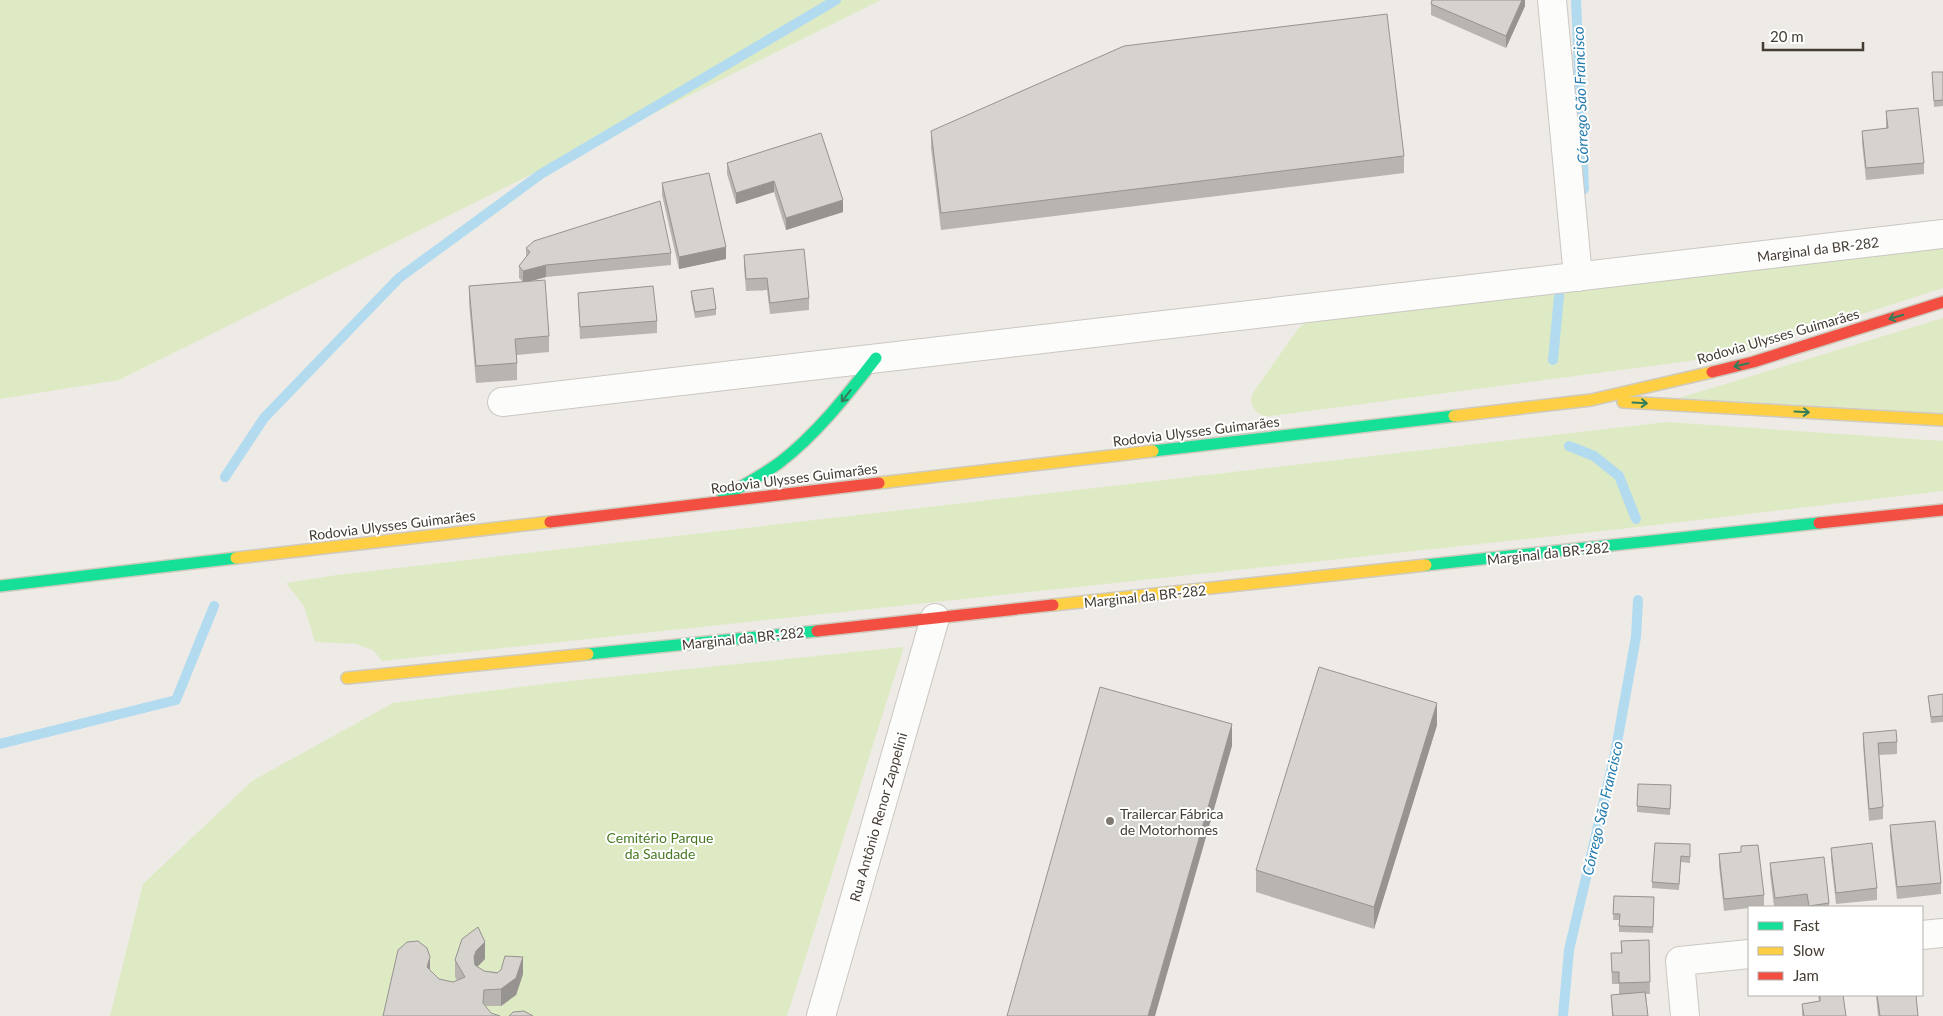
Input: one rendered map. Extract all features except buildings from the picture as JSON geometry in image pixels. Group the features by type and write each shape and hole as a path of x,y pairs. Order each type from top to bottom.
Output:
{"main road":[{"name":"Rodovia Ulysses Guimarães","path":"0,586 1591,400 1753,362 1943,302"},
{"path":"714,503 764,473 801,444 835,410 876,358"},
{"name":"Rodovia Ulysses Guimarães","path":"1591,400 1943,420"},
{"name":"Marginal da BR-282","path":"347,678 935,618 1943,510"}],"street":[{"path":"1552,0 1578,277"},
{"name":"Marginal da BR-282","path":"502,402 1943,234"},
{"name":"Rua Antônio Renor Zappelini","path":"821,1016 935,618"},
{"path":"1923,935 1943,933"},
{"path":"1685,1016 1680,961 1748,954"}],"green space":[{"path":"0,0 881,0 119,380 0,399"},
{"path":"1943,235 1943,288 1734,355 1271,416 1264,416 1258,413 1251,402 1252,394 1298,329 1309,320"},
{"path":"1943,318 1943,413 1679,398"},
{"path":"1667,422 1943,441 1943,491 1621,529 382,661 373,650 356,644 315,642 304,606 286,583 337,575"},
{"name":"Cemitério Parque da Saudade","path":"904,647 787,1016 110,1016 143,884 252,781 393,703 560,682"}],"waterway":[{"path":"225,477 264,418 399,278 541,174 836,0"},
{"name":"Córrego São Francisco","path":"1576,0 1584,189"},
{"name":"Córrego São Francisco","path":"1553,360 1559,296"},
{"name":"Córrego São Francisco","path":"1569,446 1594,456 1619,476 1636,519"},
{"name":"Córrego São Francisco","path":"1563,1016 1569,950 1615,754 1636,637 1638,600"},
{"path":"0,744 176,700 214,606"}],"traffic: fast":[{"path":"723,497 765,472 793,452 831,414 876,358"},
{"path":"1153,451 1454,416"},
{"path":"1426,565 1819,523"},
{"path":"0,586 236,558"},
{"path":"588,654 817,631"}],"traffic: slow":[{"path":"1454,416 1591,400 1712,372"},
{"path":"1623,402 1943,420"},
{"path":"879,483 1153,451"},
{"path":"236,558 550,522"},
{"path":"1053,605 1426,565"},
{"path":"347,678 588,654"}],"traffic: jam":[{"path":"1712,372 1753,362 1943,302"},
{"path":"550,522 879,483"},
{"path":"1819,523 1943,510"},
{"path":"817,631 1053,605"}],"place":[{"name":"Trailercar Fábrica de Motorhomes","path":"1110,821"}]}
